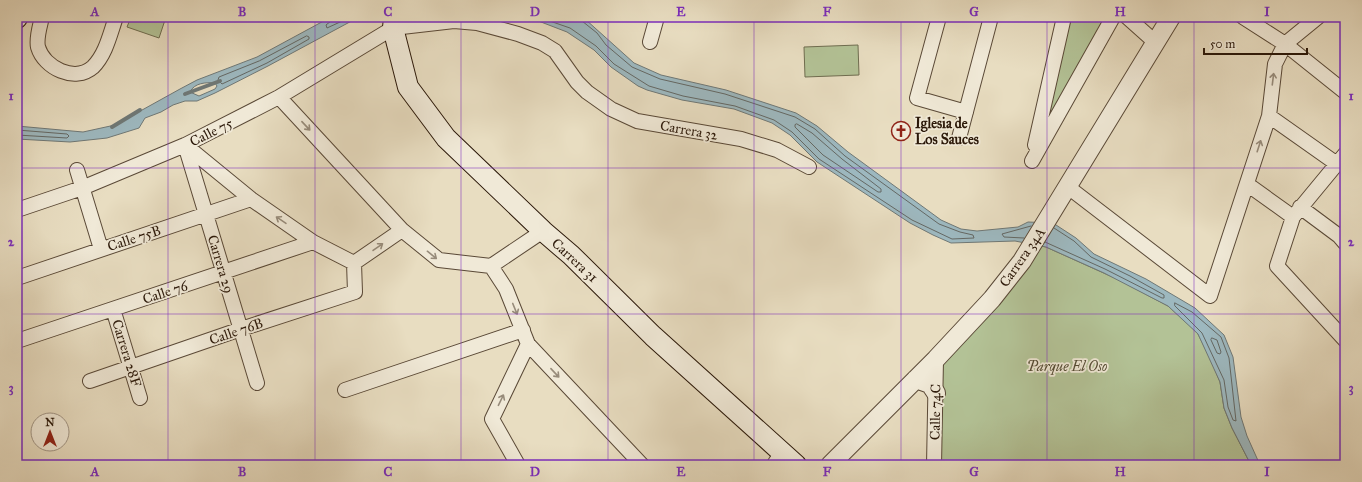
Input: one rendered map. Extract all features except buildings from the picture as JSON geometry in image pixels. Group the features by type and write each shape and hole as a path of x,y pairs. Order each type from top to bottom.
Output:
{"main road":[{"name":"Carrera 31","path":"394,22 408,87 446,138 543,231 571,255 653,336 785,461"}],"street":[{"path":"42,17 39,30 38,47 46,62 59,71 76,74 91,68 103,55 116,17"},
{"path":"650,42 657,17"},
{"path":"939,17 917,98 966,112"},
{"path":"959,138 991,17"},
{"path":"1064,17 1032,161 1113,17"},
{"path":"1127,17 1155,42"},
{"name":"Carrera 34A","path":"830,465 936,359 992,299 1022,261 1056,208 1171,17"},
{"path":"1243,17 1285,44 1345,92"},
{"path":"1068,187 1210,296 1269,116 1275,64 1285,44 1318,17"},
{"name":"Carrera 32","path":"394,22 454,21 498,27 542,43 555,51 577,82 587,92 610,109 637,121 741,139 777,150 809,168"},
{"name":"Calle 75","path":"17,210 82,188 185,145 279,97 394,22"},
{"path":"279,97 402,230 439,260 491,266 543,231"},
{"path":"1269,116 1341,159 1297,212 1277,266 1345,340"},
{"path":"185,145 251,200 314,242 354,264 402,230"},
{"name":"Carrera 29","path":"185,145 257,383"},
{"path":"77,170 101,249"},
{"path":"1248,181 1345,243"},
{"name":"Calle 75B","path":"17,278 251,200"},
{"name":"Calle 76","path":"17,341 314,242"},
{"name":"Calle 76B","path":"90,381 132,368 241,329 355,292 354,264"},
{"path":"491,266 506,289 528,344 642,465"},
{"name":"Carrera 28F","path":"113,309 140,398"},
{"path":"345,390 523,330"},
{"path":"518,465 492,419 528,344"},
{"name":"Calle 74C","path":"934,465 936,359"},
{"path":"916,379 930,384 936,393"}],"green space":[{"path":"131,17 166,17 159,38 127,27"},
{"path":"1064,17 1113,17 1032,161"},
{"path":"858,45 859,75 805,77 804,47"},
{"name":"Parque El Oso","path":"1033,244 1046,247 1117,279 1168,306 1198,334 1220,382 1224,408 1232,428 1251,465 934,465 936,359"}],"water":[{"path":"331,17 359,17 215,93 197,101 185,101 173,105 161,112 145,118 139,128 107,138 70,142 17,139 17,126 83,132 115,125 197,80 257,57","holes":["215,83 217,86 215,89 199,96 190,92 194,87 201,84"]},
{"path":"528,17 579,17 585,19 634,63 661,75 726,90 796,113 817,126 848,152 941,220 961,229 977,231 1018,227 1028,222 1053,223 1076,238 1094,254 1146,279 1195,308 1224,335 1233,357 1241,417 1247,436 1260,465 1251,465 1232,428 1224,408 1220,382 1198,334 1168,306 1104,273 1046,247 1015,241 951,243 933,235 910,223 817,162 790,135 772,123 734,109 682,100 647,90 638,86 611,67 594,50 567,32"}],"waterway":[{"path":"185,94 220,81"},
{"path":"112,127 140,110"}],"place":[{"name":"Iglesia de Los Sauces","path":"901,131"}]}
